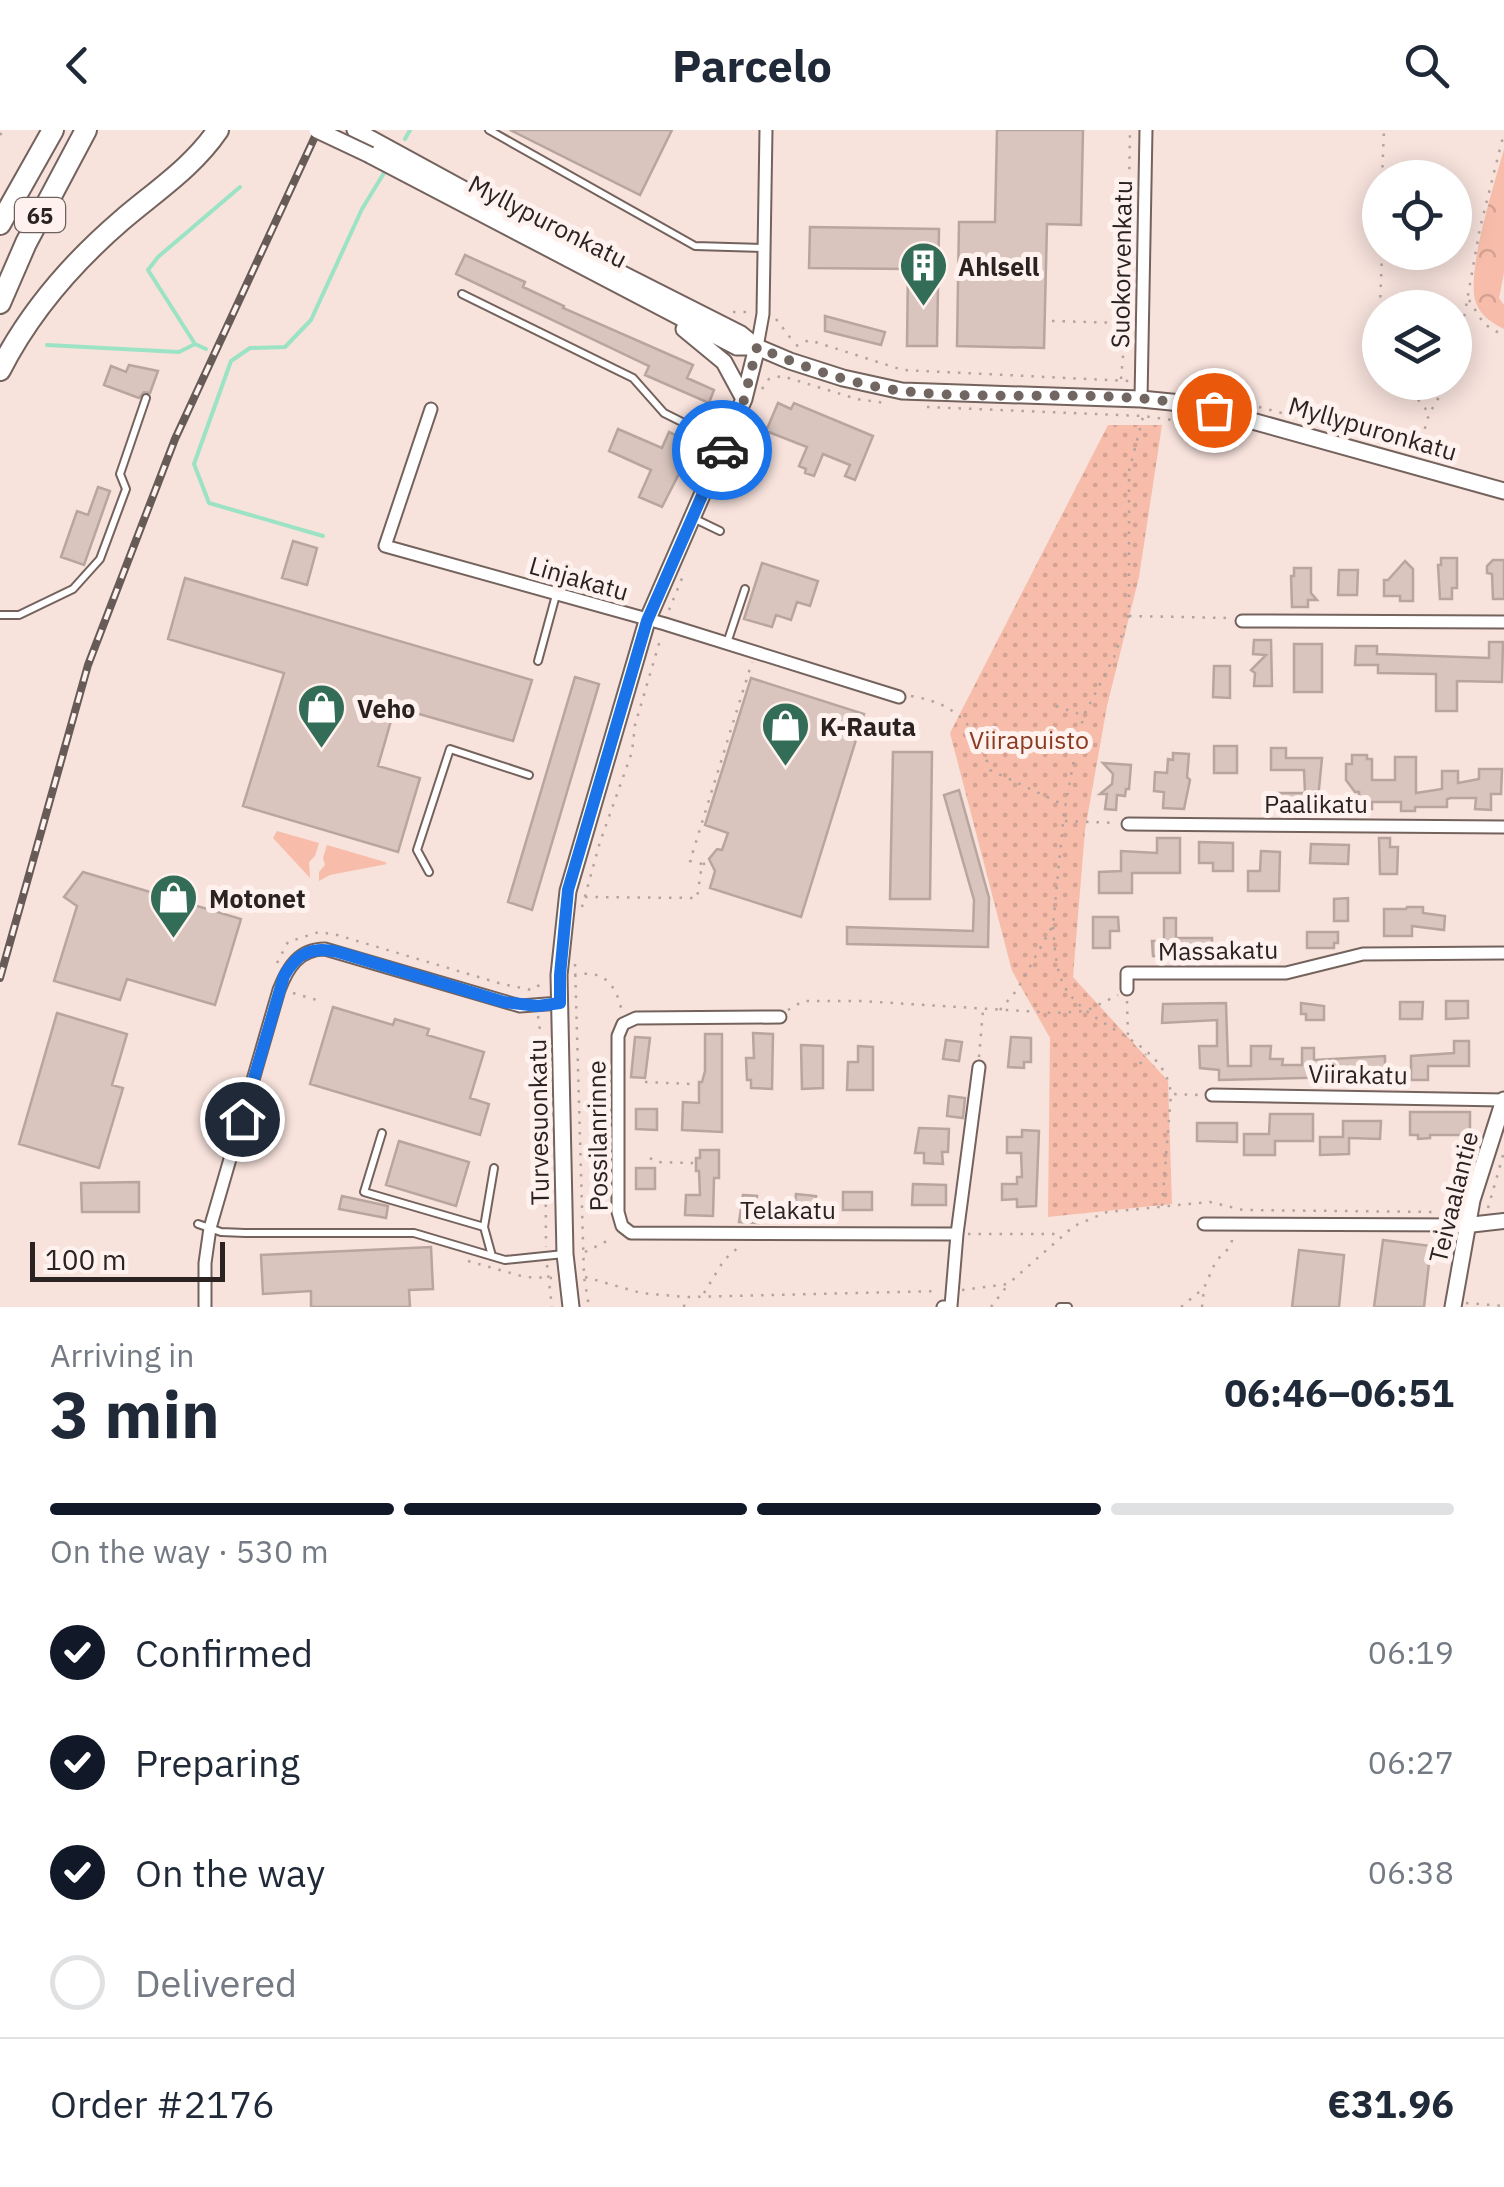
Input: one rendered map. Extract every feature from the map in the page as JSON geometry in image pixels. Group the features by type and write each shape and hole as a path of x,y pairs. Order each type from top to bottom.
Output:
{"highway":[{"name":"65","path":"0,224 53,130"},
{"name":"65","path":"0,303 26,243 86,130"},
{"path":"0,370 30,318 58,282 121,221 193,161 218,130"},
{"path":"0,199 19,166 37,156"}],"main road":[{"name":"Myllypuronkatu","path":"317,130 374,148 742,334 757,347 843,378 902,391 1142,398 1214,410 1504,491"},
{"name":"Myllypuronkatu","path":"355,130 374,148 588,269 737,348 757,347"},
{"path":"588,269 716,353 751,400"},
{"name":"Turvesuonkatu","path":"571,1307 565,1254 560,1003 568,975 568,890 647,621 725,444 751,400 757,347"},
{"name":"Teivaalantie","path":"1459,1305 1472,1200 1504,1100"}],"street":[{"name":"Turvesuonkatu","path":"757,347 763,314 766,130"},
{"name":"Suokorvenkatu","path":"1142,398 1146,130"},
{"name":"Linjakatu","path":"430,409 385,546 665,624 900,697"},
{"path":"1242,621 1504,622"},
{"name":"Paalikatu","path":"1128,824 1504,827"},
{"path":"205,1307 204,1226 274,988 296,959 313,949 326,949 504,1002 538,1006 560,1003"},
{"name":"Massakatu","path":"1127,989 1127,974 1286,973 1363,954 1504,953"},
{"path":"624,1024 636,1018 780,1018"},
{"name":"Possilanrinne","path":"622,1226 618,1212 618,1036 624,1024"},
{"path":"942,1307 951,1306 954,1291 956,1234 979,1067"},
{"name":"Viirakatu","path":"1212,1095 1504,1100"},
{"path":"1204,1224 1504,1222"},
{"name":"Telakatu","path":"622,1226 630,1233 956,1234"}],"lane":[{"path":"489,130 695,246 764,248"},
{"path":"462,294 634,378 664,413 725,444"},
{"path":"0,615 19,615 73,589 100,559 126,489 120,474 146,398"},
{"path":"692,518 720,531"},
{"path":"728,643 744,590"},
{"path":"538,661 556,595"},
{"path":"429,872 417,850 450,749 529,775"},
{"path":"382,1133 364,1192 484,1227"},
{"path":"492,1258 484,1227 494,1168"},
{"path":"204,1226 245,1233 414,1234 492,1258 547,1258 565,1254"},
{"path":"1060,1307 1068,1307"}],"path":[{"path":"0,135 4,130"},
{"path":"1120,398 1126,323 1130,130"},
{"path":"1383,160 1384,130"},
{"path":"1470,290 1480,228 1504,133"},
{"path":"1472,304 1484,324 1504,336"},
{"path":"1052,321 1126,323"},
{"path":"751,400 764,383 782,376 857,399 898,404"},
{"path":"1418,400 1430,414"},
{"path":"1414,466 1438,400"},
{"path":"913,406 1143,416 1213,426"},
{"path":"1143,416 1129,472 1129,616 1114,657 1084,716 1066,806 1053,926 1066,989 1086,1011 1147,1053 1163,1072 1170,1094 1162,1208"},
{"path":"580,912 632,752 635,725 665,624 691,558"},
{"path":"1129,616 1223,616 1242,621"},
{"path":"710,863 690,861 756,651"},
{"path":"900,697 914,696 956,714 979,736 990,770 1066,806"},
{"path":"1056,706 1084,716"},
{"path":"1064,821 1128,824"},
{"path":"584,897 698,898 702,864"},
{"path":"1000,1010 1018,990 1053,926"},
{"path":"320,1001 274,988 288,942 319,932 520,988 536,990 545,980 595,972 606,978 618,994 624,1024"},
{"path":"575,959 568,975 584,1277 590,1307"},
{"path":"780,1018 804,1001 930,1004 1056,1014 1086,1011 1127,989 1128,1038"},
{"path":"538,1006 545,1065 547,1279 552,1307"},
{"path":"979,1067 983,1009"},
{"path":"1140,1064 1147,1053"},
{"path":"645,1082 692,1084"},
{"path":"1170,1094 1212,1095"},
{"path":"1488,1224 1488,1202 1504,1152"},
{"path":"650,1158 656,1162 693,1163"},
{"path":"991,1307 1008,1284 1064,1234 1082,1220 1108,1212 1210,1202 1243,1210 1449,1212"},
{"path":"1488,1202 1496,1206"},
{"path":"1202,1307 1204,1288 1216,1261 1230,1248 1237,1224"},
{"path":"583,1252 606,1244 622,1226"},
{"path":"704,1295 724,1260 740,1246 742,1231"},
{"path":"956,1234 1064,1234"},
{"path":"459,1247 468,1261 525,1277 566,1276"},
{"path":"584,1277 641,1294 685,1297 954,1291 1008,1284"},
{"path":"1181,1307 1204,1288"},
{"path":"684,1307 685,1297"},
{"path":"1459,1305 1504,1306"}],"green space":[{"path":"1504,149 1504,273 1499,298 1504,305 1504,329 1491,322 1476,303 1474,271"},
{"name":"Viirapuisto","path":"1108,425 1162,425 1139,577 1107,706 1085,830 1073,977 1168,1081 1172,1204 1048,1217 1050,1038 1012,971 950,733"},
{"path":"277,831 319,843 309,862 310,878 273,838"},
{"path":"327,845 387,864 330,875 319,881"}],"building":[{"path":"510,130 672,130 640,195"},
{"path":"997,130 1083,130 1081,225 1047,224 1044,348 957,346 959,222 995,222"},
{"name":"Ahlsell","path":"810,227 939,229 937,346 907,346 908,269 809,268"},
{"path":"465,255 525,282 523,287 563,308 693,365 687,378 714,390 709,403 645,375 649,366 456,274"},
{"path":"825,316 885,332 881,345 825,331"},
{"path":"129,365 158,371 150,393 144,392 139,398 104,385 111,366 126,372"},
{"path":"778,403 791,409 794,403 873,436 855,480 845,476 850,465 823,454 814,476 805,473 806,469 799,466 807,447 766,431"},
{"path":"618,429 662,448 669,432 690,442 683,456 687,458 662,507 639,497 651,470 609,451"},
{"path":"98,487 110,491 84,565 61,557 77,511 88,515"},
{"path":"293,541 317,548 307,585 282,578"},
{"path":"1441,558 1457,558 1457,588 1452,588 1452,599 1440,599"},
{"path":"1493,560 1504,560 1504,599 1493,599 1492,574 1487,573 1487,566"},
{"path":"1405,561 1413,569 1413,601 1384,596 1384,580"},
{"path":"762,563 818,581 810,606 797,602 791,620 776,615 772,627 744,619"},
{"path":"1294,568 1311,568 1311,593 1317,600 1308,600 1308,607 1292,607"},
{"path":"1339,570 1358,570 1357,595 1338,595"},
{"path":"185,578 532,680 513,741 395,707 378,766 420,778 398,852 243,806 284,673 168,639"},
{"path":"1254,640 1271,640 1272,686 1254,686 1255,673 1251,670 1266,655 1253,654"},
{"path":"1489,642 1503,642 1502,682 1457,681 1457,711 1436,711 1436,674 1378,673 1378,665 1355,665 1356,646 1377,646 1377,654 1489,658"},
{"path":"1294,644 1322,644 1322,692 1294,692"},
{"path":"1214,666 1230,666 1230,698 1213,697"},
{"path":"575,677 599,684 532,910 508,902"},
{"name":"K-Rauta","path":"751,678 864,714 801,917 710,888 715,871 709,859 717,849 722,850 728,833 705,825"},
{"path":"1214,746 1237,746 1237,773 1214,773"},
{"path":"1271,748 1286,748 1286,758 1322,758 1317,809 1275,809 1275,793 1305,793 1304,770 1271,770"},
{"path":"893,752 932,752 930,899 890,899"},
{"path":"1173,753 1189,754 1190,780 1184,809 1163,808 1164,792 1154,791 1155,772 1167,773 1168,759 1173,760"},
{"path":"1352,755 1372,759 1372,780 1395,780 1395,757 1416,757 1416,793 1442,789 1442,771 1458,771 1458,783 1479,779 1479,769 1502,769 1501,794 1491,794 1491,810 1475,809 1476,798 1451,798 1447,799 1447,807 1415,807 1415,811 1401,811 1401,802 1372,802 1372,809 1359,809 1359,792 1346,780 1346,764 1352,764"},
{"path":"1103,763 1131,765 1129,789 1125,796 1117,795 1116,810 1105,809 1107,794 1100,794 1112,784 1113,774"},
{"path":"959,790 989,898 988,947 847,944 847,927 973,931 974,900 944,795"},
{"path":"1157,838 1180,838 1180,873 1132,873 1132,893 1099,893 1099,872 1121,871 1121,851 1157,853"},
{"path":"1379,838 1390,838 1390,847 1398,847 1397,874 1380,874"},
{"path":"1199,842 1233,843 1233,871 1213,871 1213,863 1199,863"},
{"path":"1311,844 1349,845 1348,864 1310,863"},
{"path":"1261,851 1280,852 1279,891 1248,891 1248,871 1260,871"},
{"path":"83,872 241,919 215,1005 127,979 120,1000 54,981 77,906 64,897"},
{"path":"1348,898 1348,921 1334,921 1334,899"},
{"path":"1423,907 1423,913 1445,916 1444,930 1412,926 1412,936 1384,936 1384,909"},
{"path":"1093,917 1118,917 1119,931 1110,931 1110,948 1093,948"},
{"path":"1164,918 1176,918 1176,938 1212,938 1212,958 1153,956 1152,941 1164,941"},
{"path":"1307,932 1338,932 1338,943 1334,943 1334,948 1307,948"},
{"path":"1446,1001 1468,1001 1468,1018 1446,1019"},
{"path":"1400,1002 1423,1002 1422,1019 1400,1019"},
{"path":"1226,1003 1228,1066 1251,1066 1251,1046 1271,1046 1270,1059 1283,1059 1282,1065 1302,1065 1302,1048 1314,1048 1314,1060 1385,1056 1385,1076 1219,1080 1219,1070 1200,1068 1199,1046 1217,1046 1217,1020 1162,1023 1163,1004"},
{"path":"1301,1003 1324,1006 1324,1020 1306,1020 1306,1014 1301,1014"},
{"path":"333,1007 393,1025 395,1019 429,1029 427,1035 484,1052 470,1098 489,1104 480,1135 310,1084"},
{"path":"57,1013 127,1034 112,1085 123,1088 99,1168 19,1144"},
{"path":"753,1033 773,1034 772,1089 751,1088 751,1080 747,1080 746,1058 754,1058"},
{"path":"705,1034 722,1034 722,1132 682,1130 683,1102 699,1103 699,1082 705,1071"},
{"path":"635,1037 650,1038 645,1078 631,1077"},
{"path":"1011,1037 1031,1038 1031,1062 1024,1062 1024,1068 1008,1067"},
{"path":"946,1040 962,1042 959,1061 943,1059"},
{"path":"1454,1041 1469,1041 1469,1066 1428,1066 1428,1080 1411,1080 1411,1056 1454,1053"},
{"path":"801,1045 823,1046 823,1088 802,1089"},
{"path":"858,1046 873,1047 873,1090 847,1090 848,1062 858,1062"},
{"path":"949,1096 965,1098 963,1118 947,1116"},
{"path":"636,1109 657,1109 657,1130 636,1129"},
{"path":"1410,1112 1470,1112 1470,1135 1430,1135 1418,1139 1418,1135 1410,1135"},
{"path":"1270,1114 1313,1114 1313,1141 1275,1141 1275,1155 1244,1155 1244,1134 1269,1134"},
{"path":"1343,1121 1381,1121 1380,1139 1349,1138 1349,1154 1320,1155 1320,1137 1343,1137"},
{"path":"1197,1123 1237,1123 1237,1142 1197,1141"},
{"path":"919,1128 949,1129 948,1152 942,1152 943,1164 924,1163 924,1153 915,1153"},
{"path":"1022,1130 1039,1131 1036,1206 1017,1207 1017,1199 1002,1200 1002,1184 1017,1184 1017,1177 1022,1177 1021,1153 1007,1153 1007,1137 1022,1137"},
{"path":"399,1141 469,1162 456,1206 386,1185"},
{"path":"700,1150 719,1150 713,1216 685,1215 686,1195 700,1195 696,1158 700,1158"},
{"path":"636,1168 655,1168 655,1189 636,1189"},
{"path":"139,1182 139,1212 82,1212 81,1183"},
{"path":"913,1184 946,1185 946,1205 912,1205"},
{"path":"843,1192 872,1192 872,1210 843,1210"},
{"path":"796,1194 816,1196 814,1215 794,1212"},
{"path":"743,1195 757,1196 759,1223 739,1222"},
{"path":"342,1196 388,1206 386,1218 339,1209"},
{"path":"1383,1240 1431,1246 1424,1307 1374,1307"},
{"path":"431,1247 433,1289 409,1290 410,1307 311,1307 311,1291 263,1294 261,1255"},
{"path":"1299,1250 1344,1255 1339,1307 1292,1307"}],"waterway":[{"path":"405,139 410,130"},
{"path":"323,536 209,503 194,464 231,361 250,348 285,347 311,320 362,209 384,173"},
{"path":"206,349 195,344 148,270 240,187"},
{"path":"47,345 179,352 195,344"}],"railway":[{"path":"0,978 88,665 175,439 318,130"}],"way so far":[{"path":"722,450 744,400 757,347 843,378 902,391 1142,398 1214,410"}],"place":[{"name":"Ahlsell","path":"923,308"},
{"name":"Veho","path":"322,750"},
{"name":"K-Rauta","path":"785,768"},
{"name":"Motonet","path":"174,940"}],"route":[{"path":"242,1119 284,976 296,959 313,949 338,952 520,1006 560,1003 568,890 647,621 722,450"}]}
